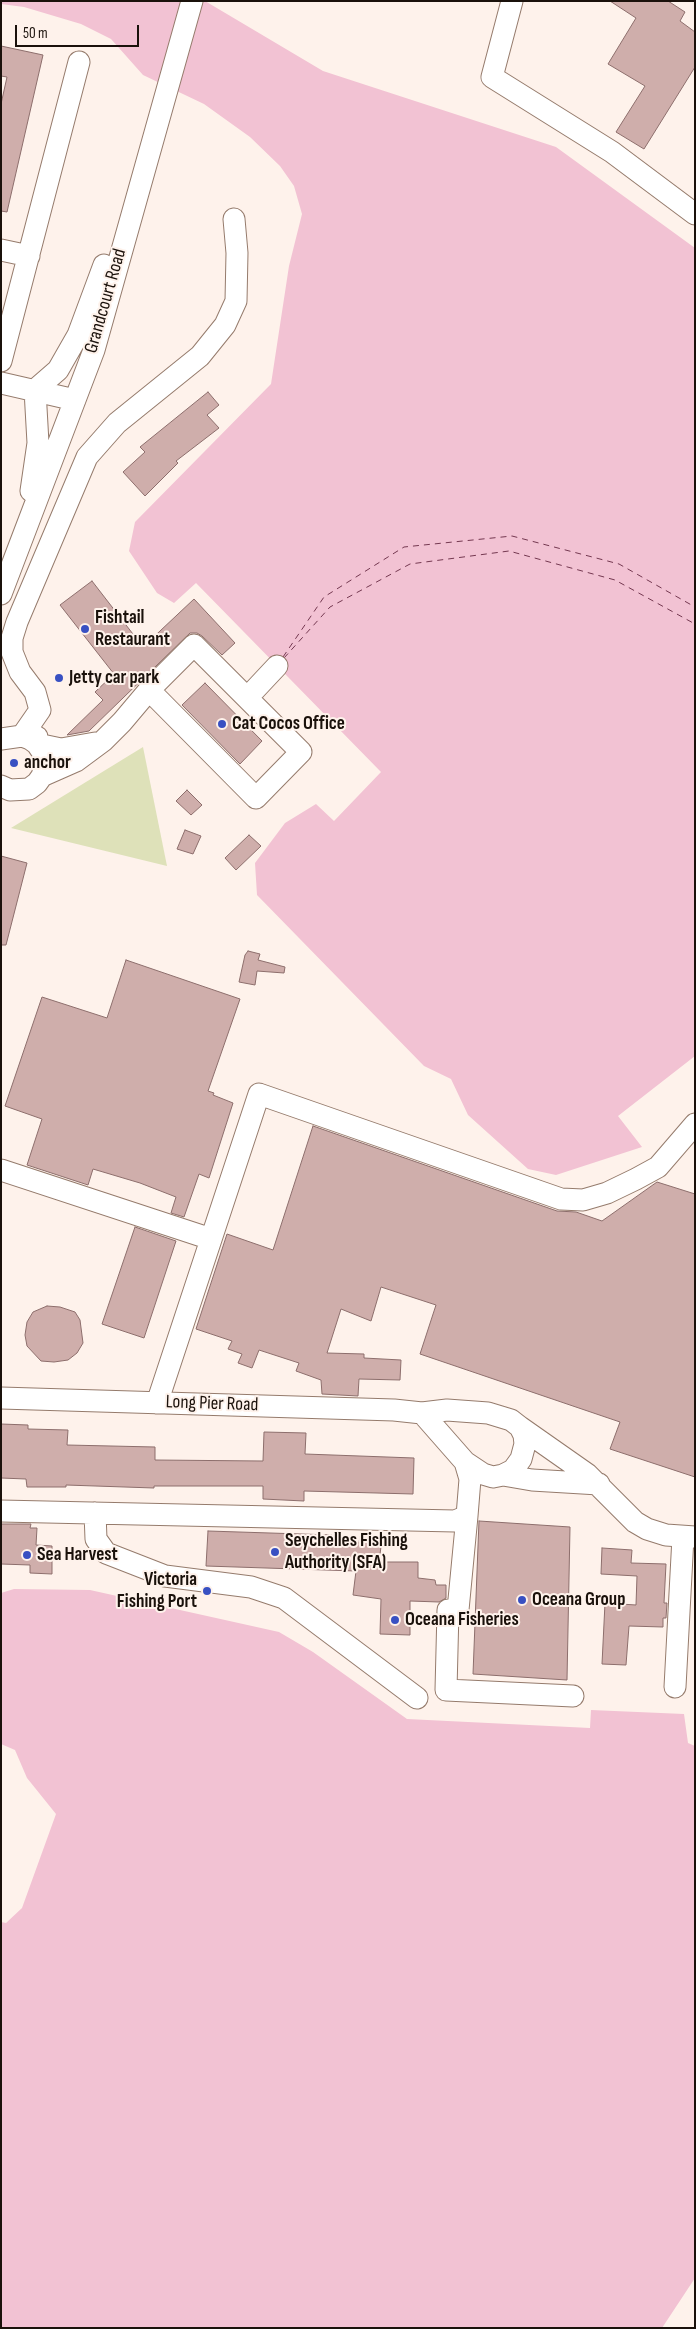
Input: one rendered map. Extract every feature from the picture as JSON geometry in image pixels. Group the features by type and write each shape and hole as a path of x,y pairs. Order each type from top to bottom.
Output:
{"street":[{"name":"Grandcourt Road","path":"1,594 94,350 124,236 192,1"},
{"path":"512,1 492,77 612,152 695,214"},
{"path":"1,361 79,62"},
{"path":"15,736 40,710 35,692 20,672 12,652 12,638 17,622 87,457 117,423 200,356 225,325 236,301 237,252 234,219"},
{"path":"35,390 58,370 78,335 105,264 124,236"},
{"path":"1,250 28,256"},
{"path":"1,383 75,400"},
{"path":"27,527 38,443 35,390"},
{"path":"42,776 76,761 103,741 149,690 194,645 301,752 256,798 149,690"},
{"path":"247,698 277,666"},
{"path":"15,736 61,749 81,747 103,741"},
{"path":"4,790 29,789 42,776 45,765 43,753 15,736"},
{"path":"157,1403 259,1094 561,1199 582,1200 607,1193 658,1167 695,1124"},
{"path":"1,1170 211,1239"},
{"name":"Long Pier Road","path":"1,1398 384,1409 422,1413 447,1410 488,1413 511,1420 571,1461 599,1484 635,1522 647,1529 689,1537"},
{"path":"422,1413 465,1462 484,1474 493,1477 513,1470 521,1459 525,1444 524,1435 520,1427"},
{"path":"465,1462 470,1479 467,1516 458,1610 448,1610 446,1690 573,1696"},
{"path":"503,1475 532,1480 599,1484"},
{"path":"1,1511 438,1522 454,1521 467,1516"},
{"path":"95,1513 96,1539 106,1553 165,1576 251,1587 284,1598 417,1698"},
{"path":"675,1687 689,1537"}],"green space":[{"path":"143,747 167,866 11,828"}],"shaded area":[{"path":"1,1 205,1 323,71 556,147 695,248 695,1056 618,1116 642,1147 556,1175 528,1169 468,1115 451,1079 424,1066 257,895 255,863 285,823 316,804 334,821 381,772 196,583 174,603 157,593 129,551 135,522 271,384 289,266 302,214 294,186 280,166 250,137 204,104 143,75 111,39 81,24 24,7 1,4"},
{"path":"14,1589 90,1590 279,1632 313,1652 407,1719 590,1728 591,1710 684,1714 688,1743 695,1746 695,2278 662,2328 1,2328 1,1922 6,1923 22,1908 56,1814 27,1778 15,1750 1,1744 1,1593"}],"building":[{"path":"610,1 668,1 685,12 680,21 695,32 695,67 644,149 616,132 645,86 608,64 636,18"},
{"path":"1,46 43,55 7,212 1,211 1,104 7,77 1,76"},
{"path":"208,392 219,405 207,415 219,428 176,461 178,463 145,496 123,472 145,452 140,447"},
{"path":"92,581 143,647 194,599 235,643 222,655 202,636 197,633 190,633 89,731 67,735 103,700 95,692 114,674 60,605"},
{"name":"Cat Cocos Office","path":"205,683 262,741 240,764 182,705"},
{"path":"187,790 202,805 191,815 176,801"},
{"path":"185,830 201,836 193,854 177,849"},
{"path":"249,835 261,846 236,870 225,858"},
{"path":"1,856 27,863 6,945 1,945"},
{"path":"248,951 260,954 258,960 285,967 284,973 257,971 255,985 239,982 245,955"},
{"path":"126,960 240,999 208,1091 233,1103 209,1178 199,1174 184,1217 171,1213 176,1197 140,1183 93,1169 88,1185 27,1165 42,1119 5,1106 42,997 107,1018"},
{"path":"313,1126 557,1211 576,1212 602,1221 657,1182 695,1194 695,1477 610,1449 620,1422 420,1354 436,1305 381,1287 371,1321 341,1309 327,1353 364,1354 364,1358 401,1360 400,1380 359,1379 358,1396 322,1394 321,1380 296,1371 299,1363 259,1350 252,1368 238,1363 242,1354 228,1349 232,1341 196,1329 227,1234 273,1250"},
{"path":"135,1227 176,1241 144,1338 102,1324"},
{"path":"47,1306 60,1307 75,1312 80,1320 83,1343 77,1353 68,1360 41,1361 27,1346 25,1335 27,1322 33,1312"},
{"path":"1,1424 28,1425 28,1429 68,1430 67,1445 155,1447 155,1460 263,1461 264,1432 306,1433 305,1454 414,1458 413,1494 304,1491 304,1501 263,1499 263,1486 154,1486 154,1488 66,1485 66,1487 27,1487 26,1479 1,1478"},
{"name":"Oceana Group","path":"479,1521 570,1527 567,1680 473,1674"},
{"name":"Sea Harvest","path":"1,1524 31,1524 30,1528 37,1528 36,1545 52,1546 52,1574 30,1573 30,1565 1,1564"},
{"path":"208,1531 332,1535 332,1543 359,1543 360,1536 382,1539 379,1562 418,1562 418,1578 435,1580 436,1585 446,1585 446,1598 439,1602 410,1601 410,1635 380,1634 381,1599 353,1595 356,1571 206,1566"},
{"path":"602,1548 632,1550 631,1563 666,1564 664,1603 667,1603 663,1627 629,1626 626,1665 602,1664 605,1603 636,1605 637,1576 601,1574"}],"ferry route":[{"path":"283,657 324,597 404,547 512,536 619,564 695,607"},
{"path":"284,658 330,607 410,564 509,551 615,580 695,624"}],"place":[{"name":"Fishtail Restaurant","path":"85,629"},
{"name":"Jetty car park","path":"59,678"},
{"name":"Cat Cocos Office","path":"222,724"},
{"name":"anchor","path":"14,763"},
{"name":"Seychelles Fishing Authority (SFA)","path":"275,1552"},
{"name":"Sea Harvest","path":"27,1555"},
{"name":"Victoria Fishing Port","path":"207,1591"},
{"name":"Oceana Group","path":"522,1600"},
{"name":"Oceana Fisheries","path":"395,1620"}]}
